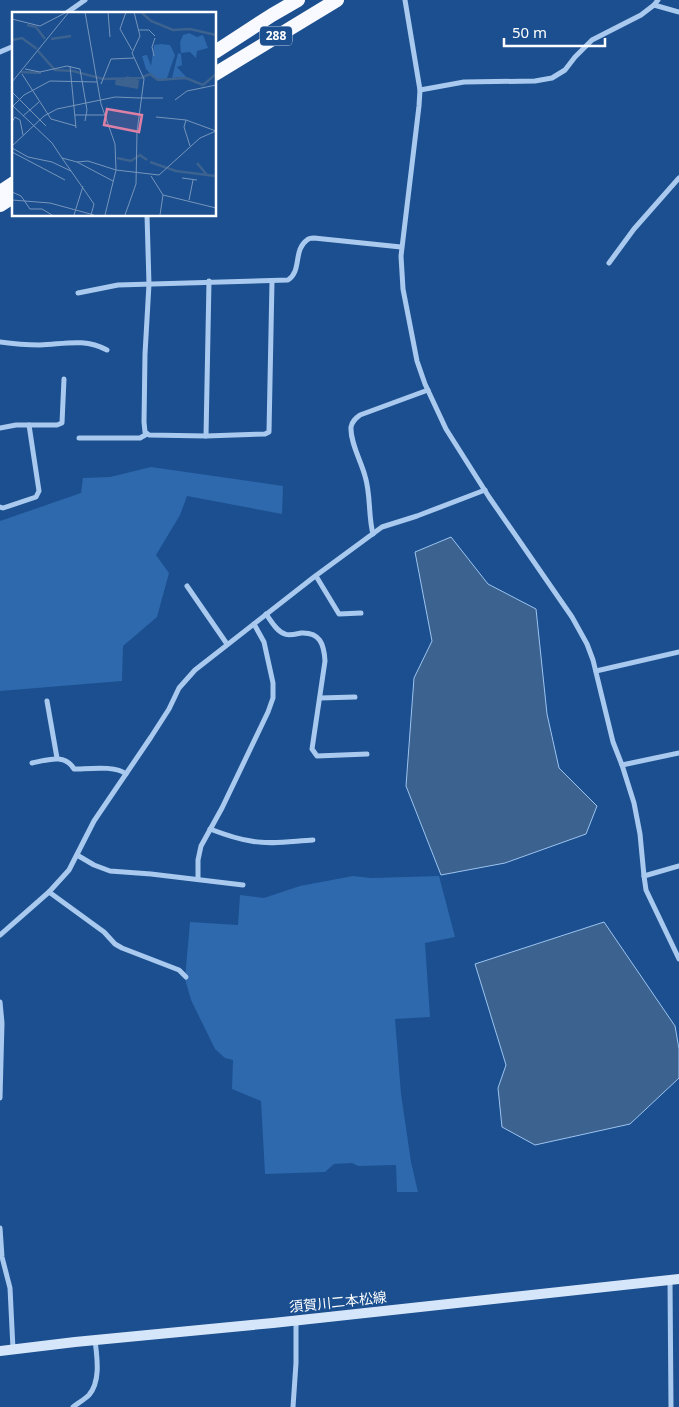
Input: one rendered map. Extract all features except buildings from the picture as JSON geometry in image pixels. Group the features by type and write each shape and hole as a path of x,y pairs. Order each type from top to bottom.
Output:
{"highway":[{"name":"288","path":"216,51 298,0"},
{"name":"288","path":"216,73 336,0"},
{"path":"0,192 12,184"},
{"path":"0,205 12,197"}],"main road":[{"name":"須賀川二本松線","path":"0,1351 675,1280"}],"street":[{"path":"68,12 84,0"},
{"path":"405,0 420,90 401,256 403,289 417,361 446,428 485,490 572,618 586,644 596,671 613,742 634,803 640,834 646,890 679,959"},
{"path":"420,90 464,82 535,81 552,78 565,70 592,40 630,21 654,5 658,0"},
{"path":"654,5 679,12"},
{"path":"0,52 12,47"},
{"path":"609,263 634,229 679,178"},
{"path":"147,216 149,284 144,422 147,434"},
{"path":"78,293 118,285 288,280 296,272 298,256 306,240 314,238 402,247"},
{"path":"79,438 140,438 147,434 154,436 206,436 265,434 269,432 272,280"},
{"path":"206,436 208,281"},
{"path":"0,342 23,345 87,342 107,350"},
{"path":"0,428 62,423 64,379"},
{"path":"373,534 366,476 356,450 351,428 353,422 360,415 428,390"},
{"path":"0,508 36,497 38,490 29,425"},
{"path":"0,935 49,892 69,870 94,822 169,709 179,688 194,670 382,527 485,490"},
{"path":"316,576 339,614 361,613"},
{"path":"187,586 227,644"},
{"path":"266,614 279,630 286,635 303,633 313,635 321,640 325,648 325,661 312,749 317,756 367,754"},
{"path":"198,879 198,860 202,846 222,808 273,698 273,683 264,642 254,624"},
{"path":"596,671 679,652"},
{"path":"320,698 355,697"},
{"path":"47,701 57,758"},
{"path":"622,764 679,753"},
{"path":"32,762 57,758 67,760 74,768 114,769 122,770 126,774"},
{"path":"210,829 252,842 313,840"},
{"path":"77,855 94,865 110,871 243,885"},
{"path":"644,876 679,866"},
{"path":"49,892 104,932 115,944 179,970 186,977"},
{"path":"0,1002 2,1023 0,1098"},
{"path":"0,1228 2,1257 10,1288 13,1349"},
{"path":"671,1407 675,1280"},
{"path":"293,1407 296,1320"},
{"path":"73,1407 88,1396 93,1389 96,1373 94,1340"}],"shaded area":[{"path":"151,467 283,486 282,514 187,496 180,515 156,555 169,573 157,617 123,646 122,681 0,691 0,521 81,493 83,478 110,477"},
{"path":"451,537 488,584 536,609 547,714 559,768 597,806 586,834 505,863 441,875 406,786 414,678 432,641 415,552"},
{"path":"353,876 371,878 439,876 455,937 425,943 430,1017 395,1019 401,1094 411,1162 418,1192 397,1192 396,1165 358,1166 352,1163 334,1164 325,1172 265,1174 261,1101 232,1089 233,1060 225,1058 215,1049 191,1000 185,979 190,922 238,925 240,895 264,898 300,886"},
{"path":"604,922 675,1026 679,1049 679,1078 630,1124 535,1145 502,1127 498,1088 506,1065 475,964"}]}
